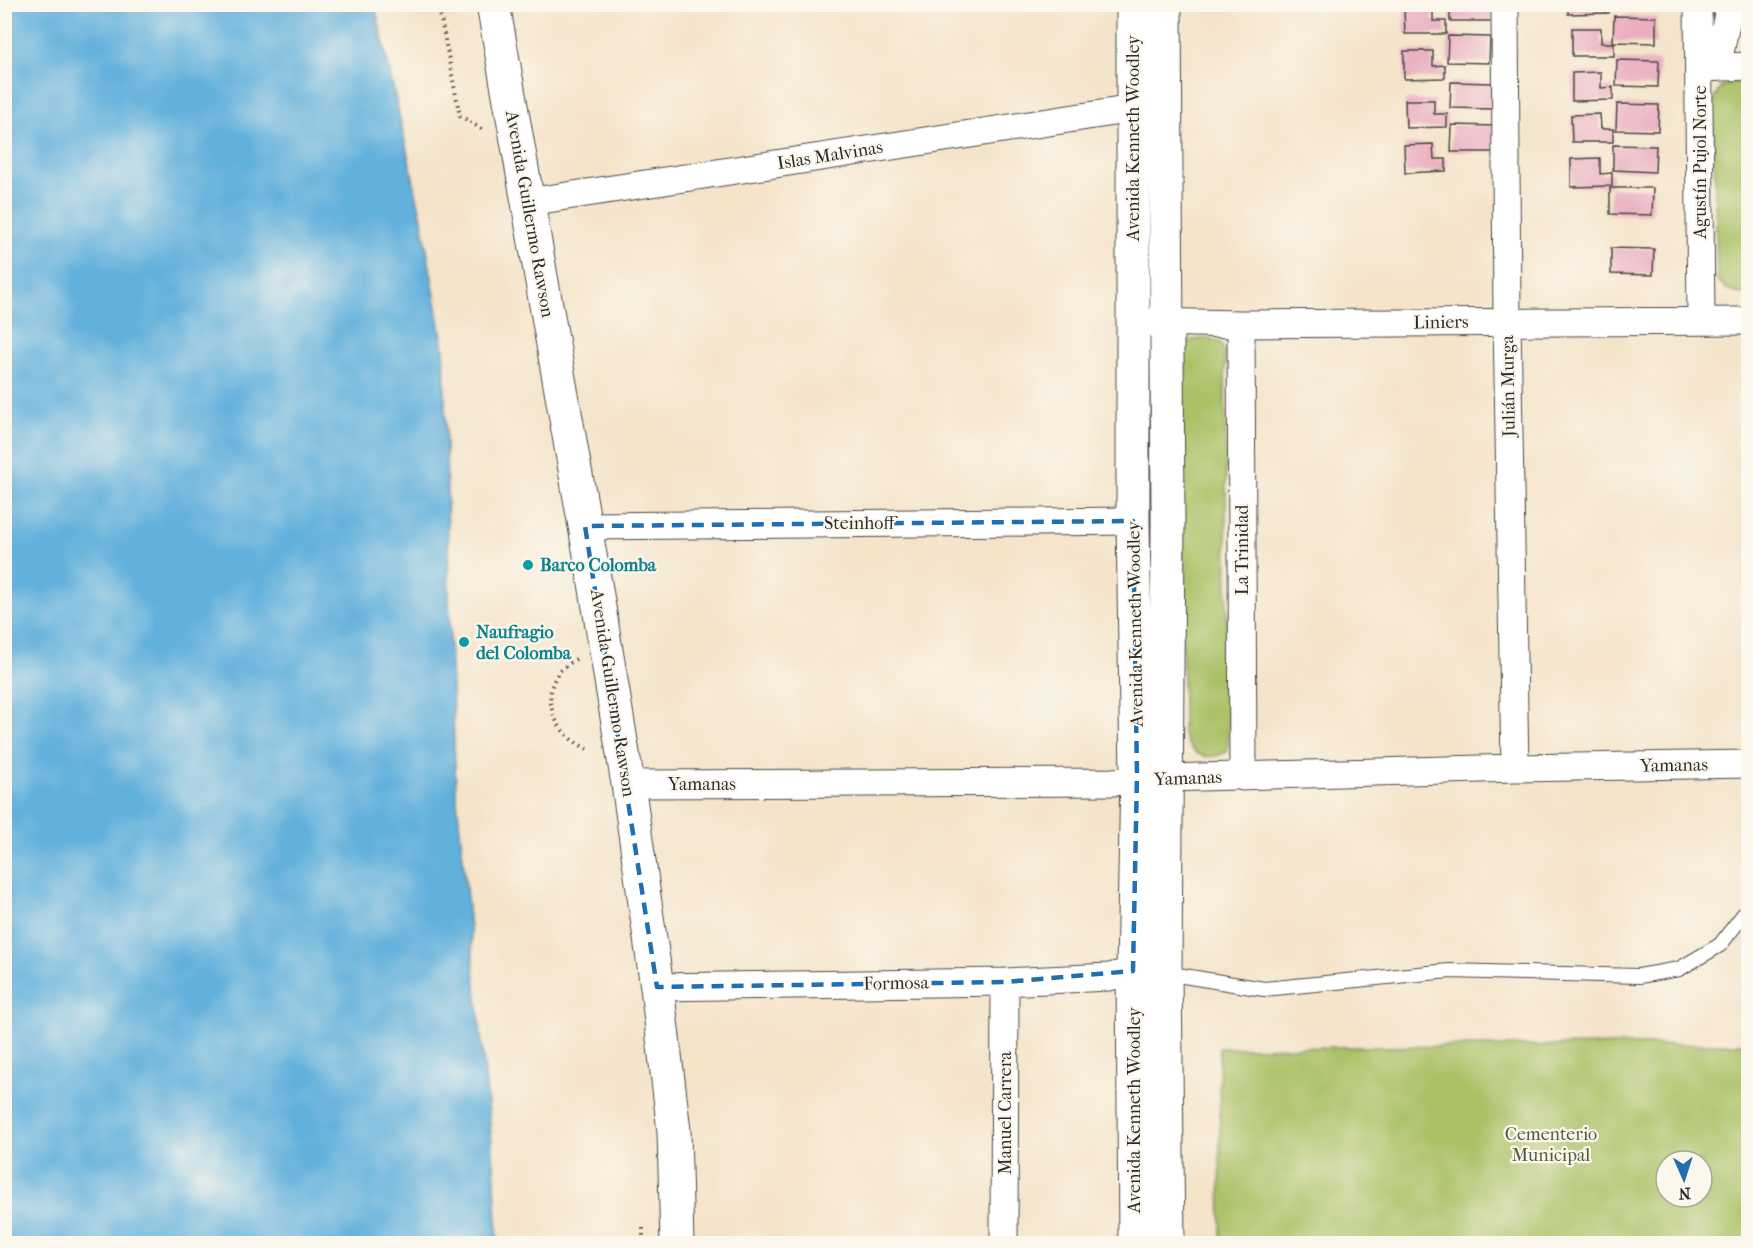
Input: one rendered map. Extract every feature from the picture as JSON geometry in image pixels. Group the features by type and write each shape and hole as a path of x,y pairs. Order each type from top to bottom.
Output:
{"main road":[{"name":"Avenida Guillermo Rawson","path":"493,4 628,784 657,987 674,1131 677,1244"},
{"name":"Avenida Kenneth Woodley","path":"1133,4 1133,521 1166,973 1168,1244"},
{"name":"Avenida Kenneth Woodley","path":"1135,1244 1133,971 1152,779 1167,322 1165,4"}],"street":[{"name":"Julián Murga","path":"1505,4 1507,321 1515,768"},
{"name":"Agustín Pujol Norte","path":"1698,4 1708,68 1701,320"},
{"path":"1730,4 1708,68 1749,66"},
{"name":"Islas Malvinas","path":"528,202 1133,109"},
{"name":"Liniers","path":"1134,322 1241,324 1749,321"},
{"name":"La Trinidad","path":"1241,324 1243,777"},
{"name":"Steinhoff","path":"585,526 1133,521"},
{"name":"Yamanas","path":"628,784 1112,782 1515,768 1749,764"},
{"name":"Formosa","path":"657,987 1005,981 1109,976 1133,971"},
{"name":"Manuel Carrera","path":"1004,1244 1005,981"}],"lane":[{"path":"1166,973 1264,989 1449,971 1639,976 1679,969 1720,945 1744,914"}],"path":[{"path":"438,4 460,116 484,131"},
{"path":"578,669 576,659 560,671 552,687 551,706 555,722 568,737 592,751 590,743"},
{"path":"643,1225 643,1244"}],"highlighted area":[{"path":"1133,521 1137,775 1133,971 1005,982 657,987 585,526"}],"green space":[{"path":"1748,79 1748,294 1730,291 1717,278 1713,100 1722,86"},
{"path":"1209,338 1220,342 1225,353 1228,751 1213,756 1200,755 1195,752 1183,733 1181,347 1192,340"},
{"name":"Cementerio Municipal","path":"1748,1044 1748,1243 1221,1243 1219,1048"}],"water":[{"path":"5,4 375,5 421,215 444,349 450,640 456,791 494,1163 498,1243 5,1243"}],"building":[{"path":"1450,4 1492,4 1492,21 1450,21"},
{"path":"1568,4 1609,4 1609,13 1568,14"},
{"path":"1433,6 1433,21 1446,21 1446,34 1405,34 1404,7"},
{"path":"1614,16 1656,17 1656,43 1613,42"},
{"path":"1572,28 1601,28 1601,43 1614,43 1614,56 1572,56"},
{"path":"1448,36 1490,37 1489,63 1447,62"},
{"path":"1404,51 1433,51 1433,66 1445,65 1445,78 1404,79"},
{"path":"1617,60 1659,61 1658,87 1616,86"},
{"path":"1601,72 1601,88 1613,87 1613,100 1572,101 1572,73"},
{"path":"1451,82 1493,83 1493,109 1450,108"},
{"path":"1405,100 1434,100 1434,114 1447,114 1447,127 1406,128"},
{"path":"1617,104 1659,105 1658,131 1616,130"},
{"path":"1600,114 1601,129 1613,129 1613,142 1572,142 1571,115"},
{"path":"1452,125 1494,126 1494,152 1451,152"},
{"path":"1433,144 1434,159 1446,159 1446,171 1405,173 1404,145"},
{"path":"1613,145 1656,146 1655,172 1613,170"},
{"path":"1600,158 1600,174 1612,173 1612,186 1571,187 1571,159"},
{"path":"1610,188 1653,188 1652,215 1610,214"},
{"path":"1611,248 1654,249 1653,275 1611,274"}],"place":[{"name":"Barco Colomba","path":"528,565"},
{"name":"Naufragio del Colomba","path":"464,642"}]}
